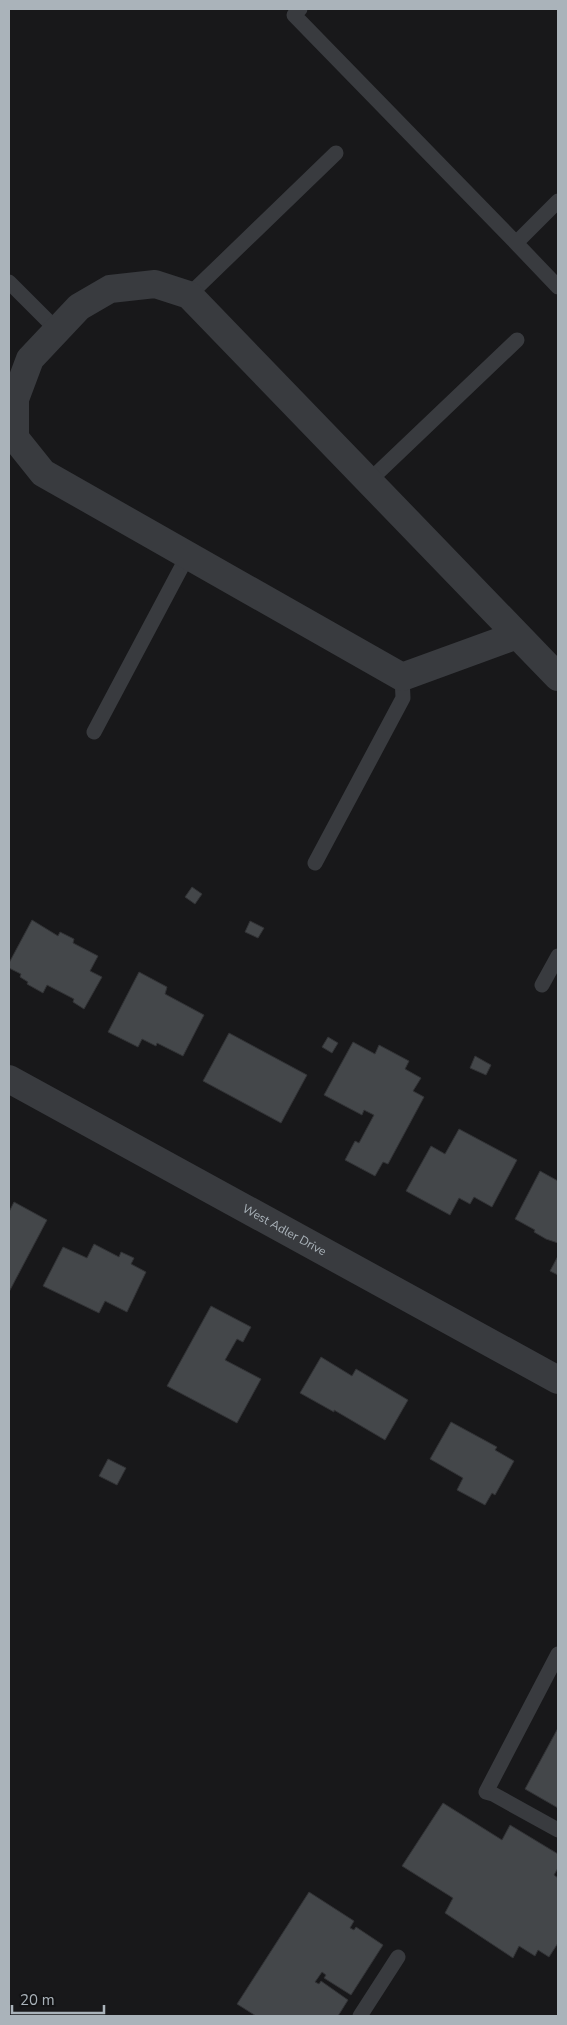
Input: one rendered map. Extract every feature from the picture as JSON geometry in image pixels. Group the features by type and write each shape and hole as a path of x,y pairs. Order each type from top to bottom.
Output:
{"street":[{"path":"517,635 402,677 188,554 42,473 12,439 15,399 30,359 79,307 110,289 155,284 189,295 517,635 555,668"},
{"name":"West Adler Drive","path":"9,1080 558,1380"}],"lane":[{"path":"300,9 294,15 558,287"},
{"path":"189,295 336,152"},
{"path":"516,243 558,201"},
{"path":"9,282 57,330"},
{"path":"369,481 517,340"},
{"path":"94,732 188,554"},
{"path":"315,863 403,698 402,677"},
{"path":"542,985 558,956"},
{"path":"558,1654 486,1792 558,1830"},
{"path":"360,2016 398,1957"}],"building":[{"path":"192,887 202,894 195,904 185,897"},
{"path":"32,920 58,936 60,932 74,939 73,943 98,956 90,971 102,977 84,1009 73,1002 74,999 47,985 43,993 27,984 28,982 20,977 21,974 9,968 9,963"},
{"path":"250,921 264,928 258,938 245,932"},
{"path":"139,972 167,987 165,994 204,1015 183,1056 157,1043 156,1046 142,1039 138,1047 108,1032"},
{"path":"229,1033 307,1075 281,1123 203,1081"},
{"path":"328,1037 338,1043 332,1053 322,1047"},
{"path":"353,1042 375,1054 379,1045 409,1061 405,1069 421,1078 413,1091 424,1097 388,1164 383,1162 375,1176 345,1160 355,1141 359,1143 374,1115 364,1110 362,1115 324,1095"},
{"path":"475,1056 491,1065 486,1075 470,1068"},
{"path":"459,1129 517,1160 492,1207 474,1197 470,1204 459,1198 450,1215 406,1191 431,1146 445,1154"},
{"path":"540,1171 558,1181 558,1243 546,1239 534,1232 535,1230 515,1219"},
{"path":"14,1202 47,1220 9,1292 9,1212"},
{"path":"94,1244 119,1257 121,1252 134,1258 131,1264 146,1272 127,1312 105,1301 99,1313 43,1286 63,1247 87,1258"},
{"path":"558,1256 558,1275 550,1271"},
{"path":"211,1306 251,1327 243,1342 237,1339 225,1360 261,1379 237,1423 167,1386"},
{"path":"321,1357 352,1376 356,1369 408,1400 385,1440 334,1410 334,1412 300,1393"},
{"path":"451,1422 497,1447 495,1450 514,1461 495,1495 492,1493 485,1505 457,1490 463,1478 430,1459"},
{"path":"108,1459 126,1468 117,1485 99,1476"},
{"path":"558,1728 558,1808 525,1789"},
{"path":"443,1803 502,1840 510,1825 558,1854 558,1868 554,1875 558,1878 558,1943 549,1957 538,1950 535,1956 519,1946 513,1958 445,1913 453,1898 402,1866"},
{"path":"309,1892 354,1921 350,1928 354,1930 356,1927 383,1945 351,1995 324,1978 326,1975 322,1972 315,1982 319,1984 321,1981 348,2000 338,2016 256,2016 237,2004"}]}
